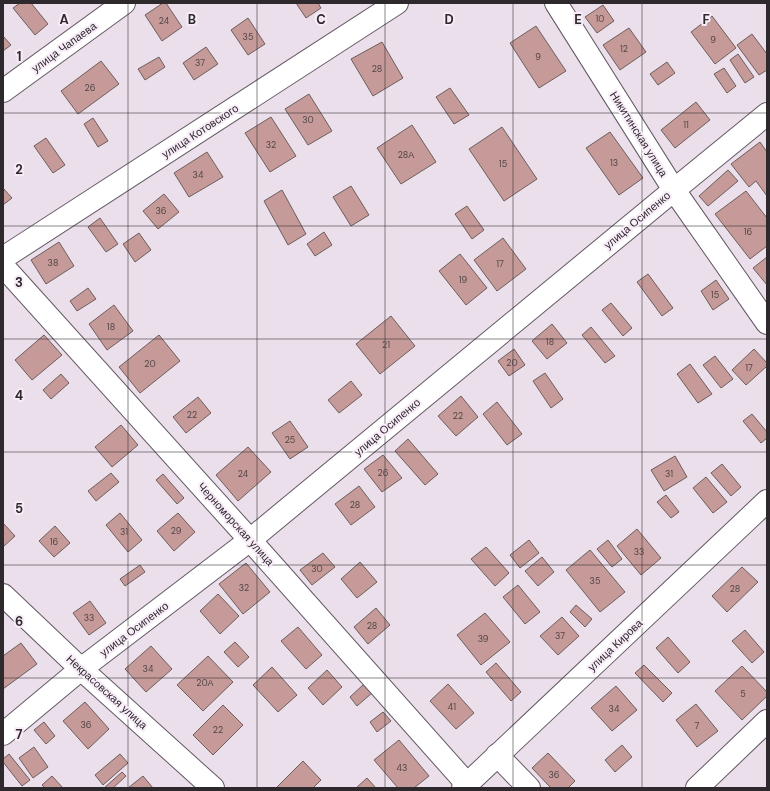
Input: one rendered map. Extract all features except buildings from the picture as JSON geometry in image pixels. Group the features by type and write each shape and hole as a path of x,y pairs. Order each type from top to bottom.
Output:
{"street":[{"name":"улица Чапаева","path":"3,91 124,3"},
{"name":"улица Котовского","path":"3,258 397,3"},
{"name":"Никитинская улица","path":"556,3 674,190 767,323"},
{"name":"улица Осипенко","path":"3,734 81,669 250,540 767,114"},
{"name":"Черноморская улица","path":"3,266 250,540 465,786"},
{"name":"улица Кирова","path":"465,786 767,501"},
{"name":"Некрасовская улица","path":"3,595 201,784"},
{"path":"697,788 767,721"},
{"path":"497,755 529,788"}]}
